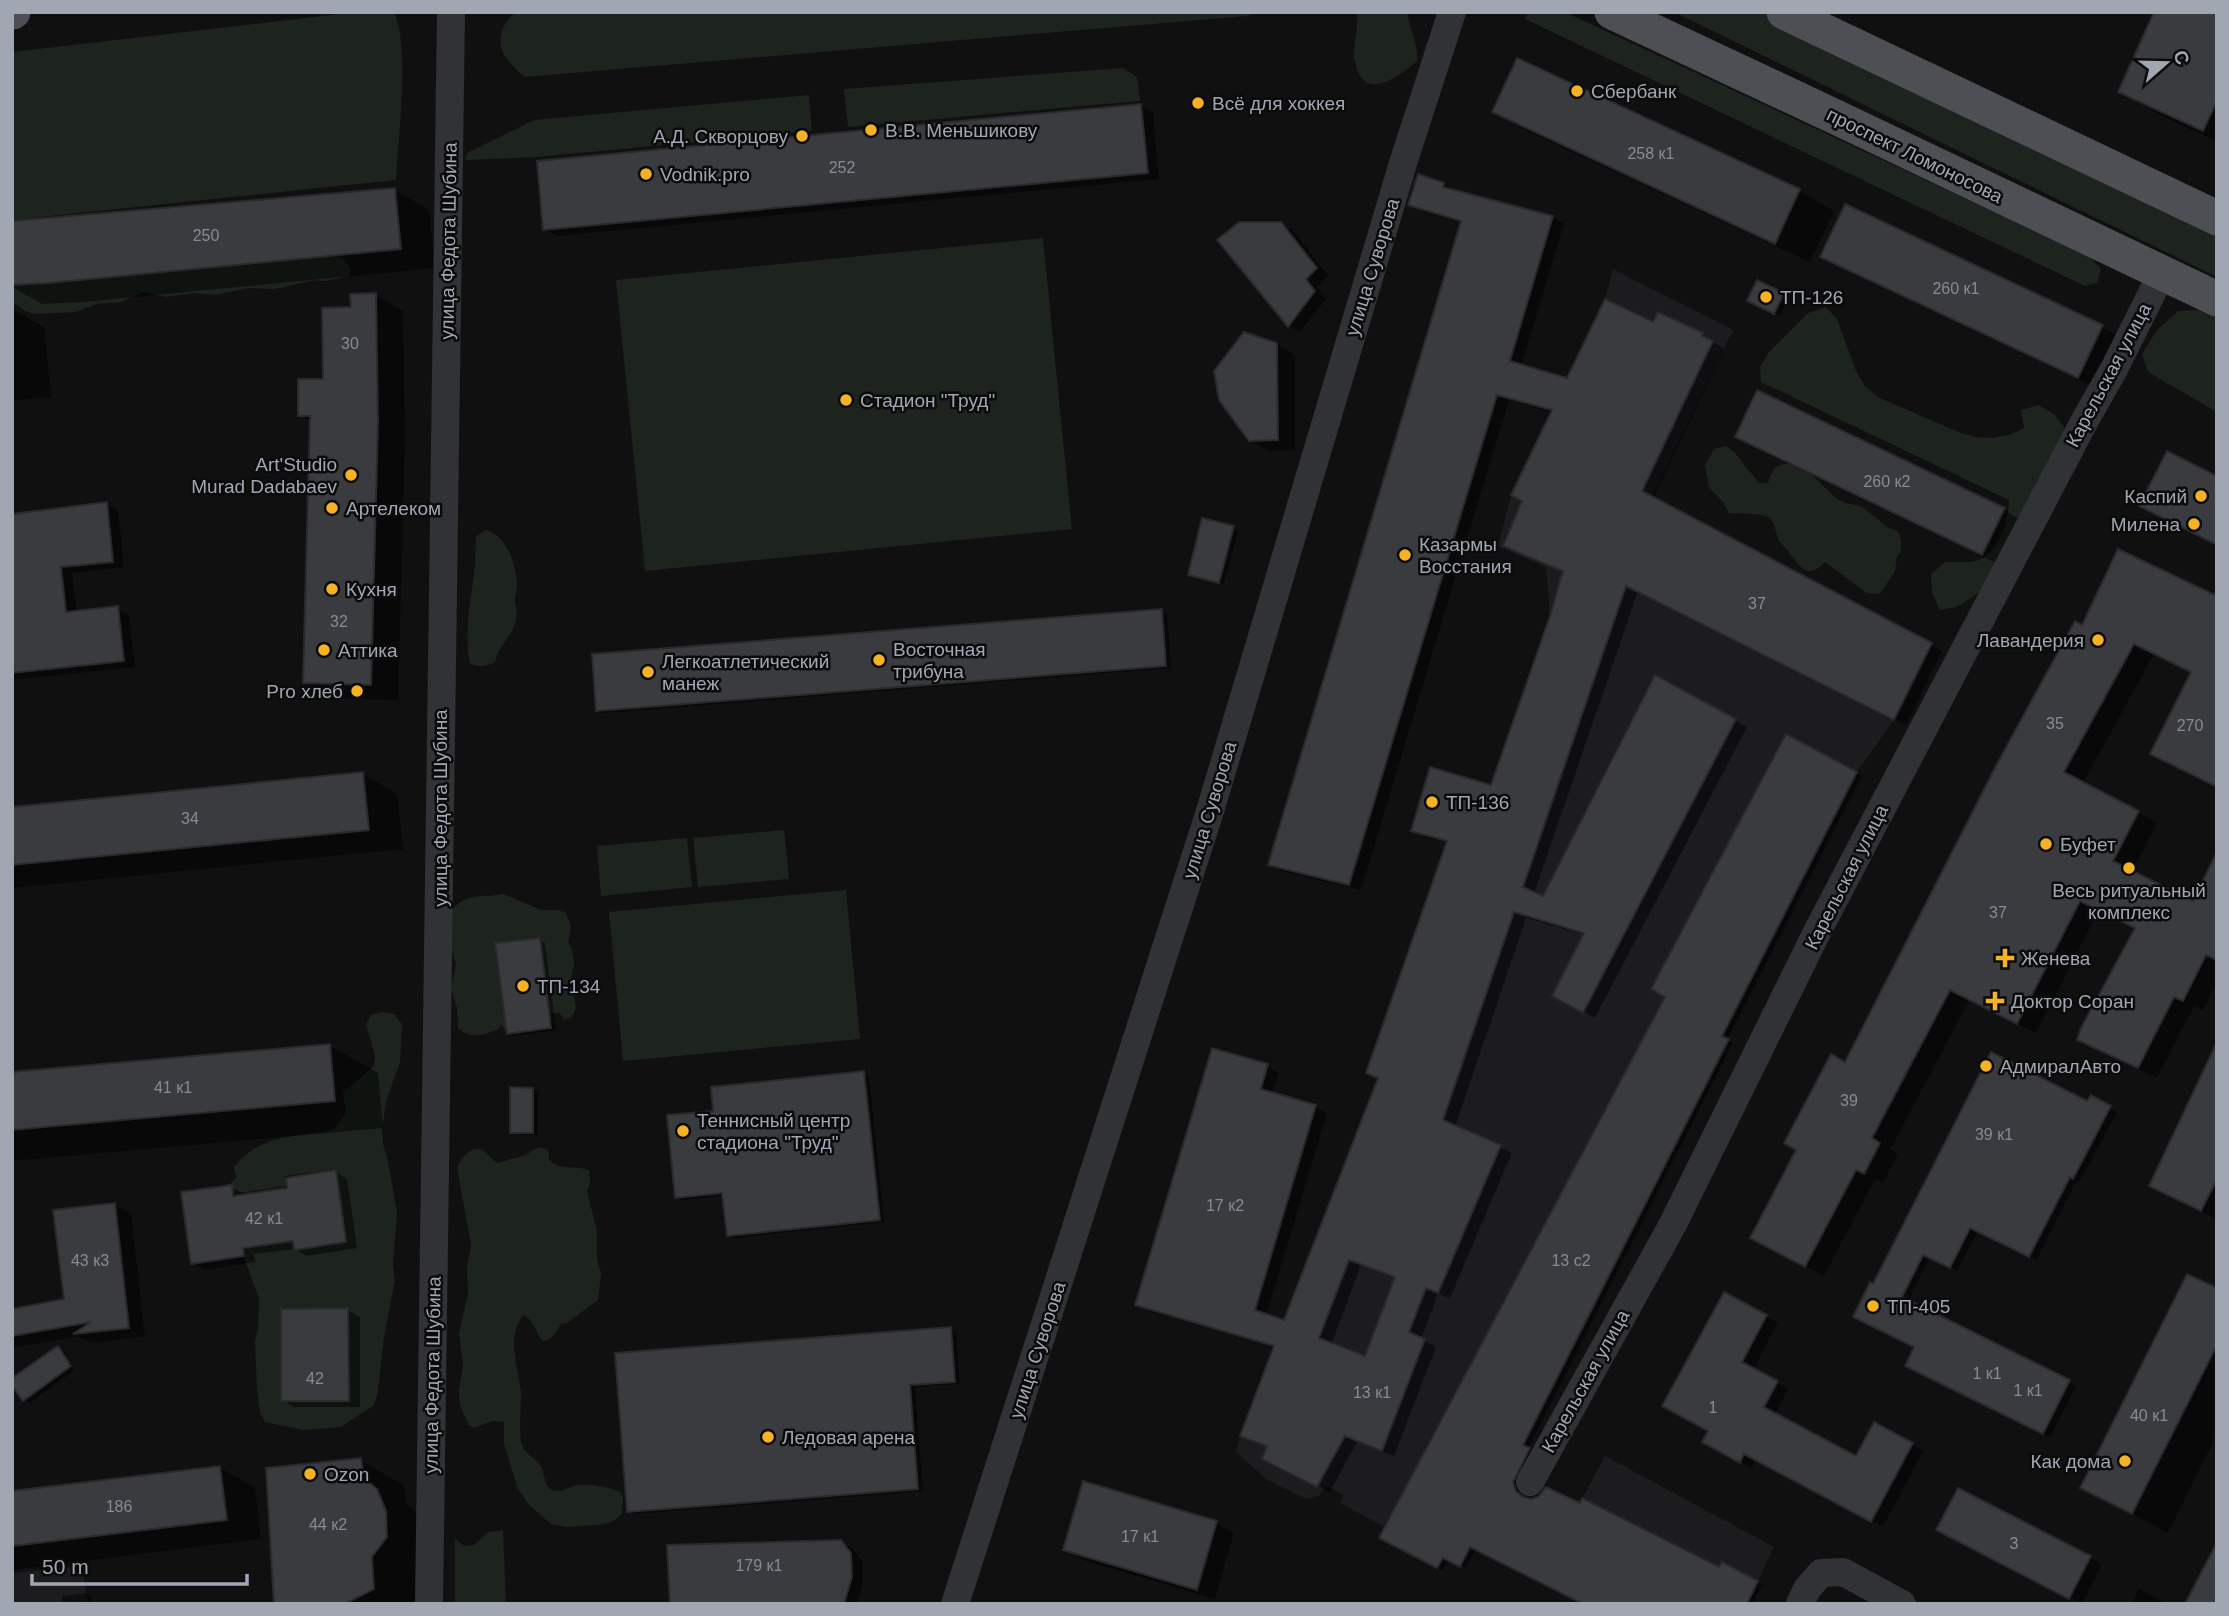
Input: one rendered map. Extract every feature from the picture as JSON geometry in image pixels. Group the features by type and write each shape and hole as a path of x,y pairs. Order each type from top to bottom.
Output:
{"main road":[{"name":"проспект Ломоносова","path":"1612,12 2217,299"},
{"path":"1784,12 2217,218"}],"street":[{"name":"улица Федота Шубина","path":"429,1604 452,12"},
{"name":"улица Суворова","path":"956,1604 1210,811 1404,160 1452,12"},
{"name":"Карельская улица","path":"1530,1482 1673,1224 1817,932 2162,273"},
{"path":"1800,1604 1807,1589 1821,1573 1843,1572 1902,1604"}],"shaded area":[{"path":"358,12 394,12 399,27 402,69 396,180 12,220 12,52"},
{"path":"517,12 1257,12 1247,16 524,77 507,59 501,44 504,25"},
{"path":"1357,12 1407,12 1417,49 1417,61 1387,82 1370,84 1363,80 1354,56"},
{"path":"1528,12 1565,12 2089,256 2101,269 2097,283 2085,286 1525,19"},
{"path":"1674,12 1761,12 2217,234 2217,277"},
{"path":"1123,68 1137,77 1140,101 848,127 844,89"},
{"path":"809,95 812,131 537,157 466,160 467,153 534,120"},
{"path":"1043,238 1072,529 645,571 616,280"},
{"path":"328,254 344,259 351,271 350,276 275,289 249,288 214,295 195,293 165,297 144,292 121,302 97,304 75,312 35,314 12,302 12,284"},
{"path":"1613,269 1733,330 1652,497 1894,720 1857,772 1448,1561 1340,1503 1343,1495 1326,1485 1319,1496 1306,1499 1267,1480 1236,1452 1378,1078 1366,1073 1437,870 1459,877 1550,616 1546,567 1498,546 1511,495 1605,299"},
{"path":"1826,307 1837,319 1856,371 1865,386 1878,397 1975,437 1993,438 2024,428 2021,410 2039,405 2054,414 2064,427 2062,444 2047,470 2036,482 2034,499 1988,587 1957,607 1940,610 1932,593 1931,574 1945,562 1974,561 1990,553 2003,532 2009,500 1761,382 1760,367 1769,352 1808,313"},
{"path":"2211,309 2217,312 2217,412 2148,372 2142,354 2157,330 2178,311"},
{"path":"1726,446 1759,483 1768,483 1777,466 1793,464 1808,471 1841,501 1861,507 1887,527 1897,531 1901,552 1897,556 1895,571 1880,594 1867,593 1825,562 1813,571 1803,569 1781,543 1773,522 1768,517 1729,513 1723,502 1710,489 1705,465 1714,449"},
{"path":"486,530 505,544 515,568 517,615 495,662 480,666 470,664 469,608 475,570 476,536"},
{"path":"784,830 789,879 698,887 693,838"},
{"path":"687,838 692,887 601,896 597,846"},
{"path":"846,890 860,1039 623,1061 609,912"},
{"path":"503,894 541,910 566,913 571,927 568,942 574,964 571,979 576,1008 572,1017 564,1020 560,1013 551,1013 551,1028 540,938 495,943 507,1034 501,1024 500,1028 489,1033 468,1034 458,1028 457,1008 451,988 456,964 451,948 452,909 470,898"},
{"path":"382,1012 394,1014 402,1024 400,1062 386,1102 382,1129 397,1212 393,1266 395,1280 384,1337 378,1392 374,1405 341,1427 304,1430 265,1422 260,1412 257,1392 255,1341 259,1299 242,1246 292,1239 294,1248 345,1240 335,1169 285,1176 286,1186 232,1194 231,1183 236,1178 234,1167 255,1148 267,1143 333,1130 346,1114 343,1093 374,1066 375,1056 366,1024 371,1015"},
{"path":"539,1147 548,1150 549,1160 553,1163 589,1170 590,1184 587,1191 597,1231 597,1260 601,1273 598,1300 567,1323 561,1324 552,1338 542,1341 531,1321 524,1315 518,1323 514,1342 521,1393 521,1442 541,1467 546,1483 552,1490 589,1485 621,1492 622,1514 612,1522 598,1525 565,1527 546,1520 530,1506 518,1489 504,1444 504,1422 492,1421 474,1428 469,1425 460,1405 463,1364 459,1333 468,1294 467,1266 471,1245 457,1168 464,1156 472,1150 484,1151 498,1163 525,1155"},
{"path":"1605,1456 1774,1547 1747,1604 1580,1503"},
{"path":"503,1530 506,1604 455,1604 455,1539 464,1546 474,1545 488,1532"},
{"path":"83,1566 87,1604 12,1604 12,1573"}],"building":[{"path":"2154,12 2217,12 2217,101 2203,131 2118,92"},
{"path":"1517,58 1800,189 1775,244 1492,112"},
{"path":"1141,104 1148,173 543,230 537,161"},
{"path":"1418,174 1444,183 1443,187 1553,216 1510,361 1567,378 1605,299 1653,322 1658,312 1703,333 1702,336 1713,341 1642,491 1932,643 1894,720 1626,586 1523,887 1543,896 1655,675 1736,719 1583,1013 1552,996 1584,933 1514,912 1443,1120 1501,1145 1438,1293 1426,1288 1409,1332 1425,1339 1382,1451 1345,1436 1317,1487 1262,1459 1267,1446 1240,1436 1274,1346 1135,1305 1212,1048 1268,1064 1261,1089 1316,1105 1255,1310 1284,1320 1378,1078 1366,1073 1447,841 1411,831 1430,767 1491,785 1563,571 1503,546 1522,501 1511,495 1552,410 1497,395 1349,885 1268,865 1461,221 1408,205","holes":["1349,1260 1395,1277 1365,1356 1319,1338"]},
{"path":"395,188 401,249 12,285 12,221"},
{"path":"1845,204 2103,325 2078,378 1820,257"},
{"path":"1239,222 1281,222 1317,268 1306,279 1315,291 1288,327 1217,240"},
{"name":"ТП-126","path":"1757,280 1784,293 1774,314 1747,301"},
{"path":"376,293 378,422 371,685 303,683 310,416 298,416 298,379 323,379 322,308 351,307 350,294"},
{"path":"1244,332 1277,343 1278,440 1249,441 1219,400 1214,371"},
{"path":"1757,390 2005,508 1982,555 1735,437"},
{"path":"2167,451 2217,476 2217,545 2139,506"},
{"path":"107,502 113,562 61,567 66,612 118,606 124,661 12,673 12,514"},
{"path":"1202,518 1234,526 1219,583 1188,575"},
{"path":"2118,549 2217,596 2217,787 2150,754 2191,672 2134,644 2064,772 2139,811 2113,861 2193,901 2217,852 2217,960 2206,955 2183,1001 2174,997 2138,1068 2077,1040 2135,928 2080,901 2017,1024 1950,990 1872,1138 1880,1143 1864,1174 1856,1170 1805,1267 1750,1238 1796,1150 1784,1143 1831,1054 1845,1062 1997,764 2075,621 2082,625"},
{"name":"Восточная трибуна","path":"1162,609 1166,666 596,711 592,654"},
{"path":"1786,734 1857,772 1722,1036 1729,1039 1523,1445 1530,1448 1513,1482 1516,1491 1531,1499 1538,1497 1546,1487 1580,1503 1582,1498 1719,1567 1722,1562 1758,1581 1747,1604 1583,1604 1470,1547 1460,1567 1443,1558 1437,1568 1379,1538 1665,997 1651,989"},
{"path":"363,772 369,830 12,865 12,807"},
{"name":"ТП-134","path":"540,938 551,1028 507,1034 495,943"},
{"path":"2217,1042 2217,1179 2201,1211 2149,1186"},
{"path":"330,1044 335,1101 12,1130 12,1072"},
{"path":"1991,1052 2087,1101 2091,1095 2111,1106 2073,1179 2070,1177 2029,1257 1970,1228 1950,1268 1923,1255 1902,1297 2070,1380 2043,1434 1905,1366 1914,1347 1853,1317 1870,1282 1873,1284"},
{"path":"864,1071 880,1220 727,1236 722,1193 675,1198 667,1115 713,1111 711,1087"},
{"path":"510,1087 533,1088 533,1133 510,1133"},
{"path":"336,1170 346,1242 294,1250 293,1241 243,1248 244,1256 191,1264 181,1192 232,1185 233,1196 287,1188 286,1178"},
{"path":"115,1203 129,1328 73,1334 91,1322 12,1336 12,1309 64,1299 53,1210"},
{"path":"2187,1274 2217,1288 2217,1345 2132,1514 2080,1488"},
{"path":"1724,1292 1767,1315 1742,1362 1778,1381 1764,1407 1856,1456 1874,1422 1913,1443 1871,1522 1744,1454 1740,1463 1702,1442 1708,1431 1662,1406"},
{"path":"348,1308 349,1401 281,1401 281,1309"},
{"name":"Ледовая арена","path":"951,1327 955,1382 910,1385 918,1489 627,1512 615,1353"},
{"path":"58,1346 71,1366 23,1401 12,1386 12,1378"},
{"path":"361,1458 364,1478 377,1489 386,1511 387,1537 372,1557 374,1589 345,1604 274,1604 266,1468"},
{"path":"220,1466 227,1520 12,1546 12,1491"},
{"path":"1083,1481 1217,1521 1197,1590 1063,1550"},
{"path":"1958,1488 2091,1556 2069,1599 1936,1530"},
{"path":"841,1540 851,1553 852,1577 844,1604 670,1604 667,1545"},
{"path":"2217,1542 2217,1604 2185,1604"}],"place":[{"name":"Сбербанк","path":"1577,91"},
{"name":"Всё для хоккея","path":"1198,103"},
{"name":"В.В. Меньшикову","path":"871,130"},
{"name":"А.Д. Скворцову","path":"802,136"},
{"name":"Vodnik.pro","path":"646,174"},
{"name":"ТП-126","path":"1766,297"},
{"name":"Стадион \"Труд\"","path":"846,400"},
{"name":"Art'Studio Murad Dadabaev","path":"351,475"},
{"name":"Каспий","path":"2201,496"},
{"name":"Артелеком","path":"332,508"},
{"name":"Милена","path":"2194,524"},
{"name":"Казармы Восстания","path":"1405,555"},
{"name":"Кухня","path":"332,589"},
{"name":"Лавандерия","path":"2098,640"},
{"name":"Аттика","path":"324,650"},
{"name":"Восточная трибуна","path":"879,660"},
{"name":"Легкоатлетический манеж","path":"648,672"},
{"name":"Pro хлеб","path":"357,691"},
{"name":"ТП-136","path":"1432,802"},
{"name":"Буфет","path":"2046,844"},
{"name":"Весь ритуальный комплекс","path":"2129,868"},
{"name":"Женева","path":"2005,958"},
{"name":"ТП-134","path":"523,986"},
{"name":"Доктор Соран","path":"1995,1001"},
{"name":"АдмиралАвто","path":"1986,1066"},
{"name":"Теннисный центр стадиона \"Труд\"","path":"683,1131"},
{"name":"ТП-405","path":"1873,1306"},
{"name":"Ледовая арена","path":"768,1437"},
{"name":"Как дома","path":"2125,1461"},
{"name":"Ozon","path":"310,1474"}]}
